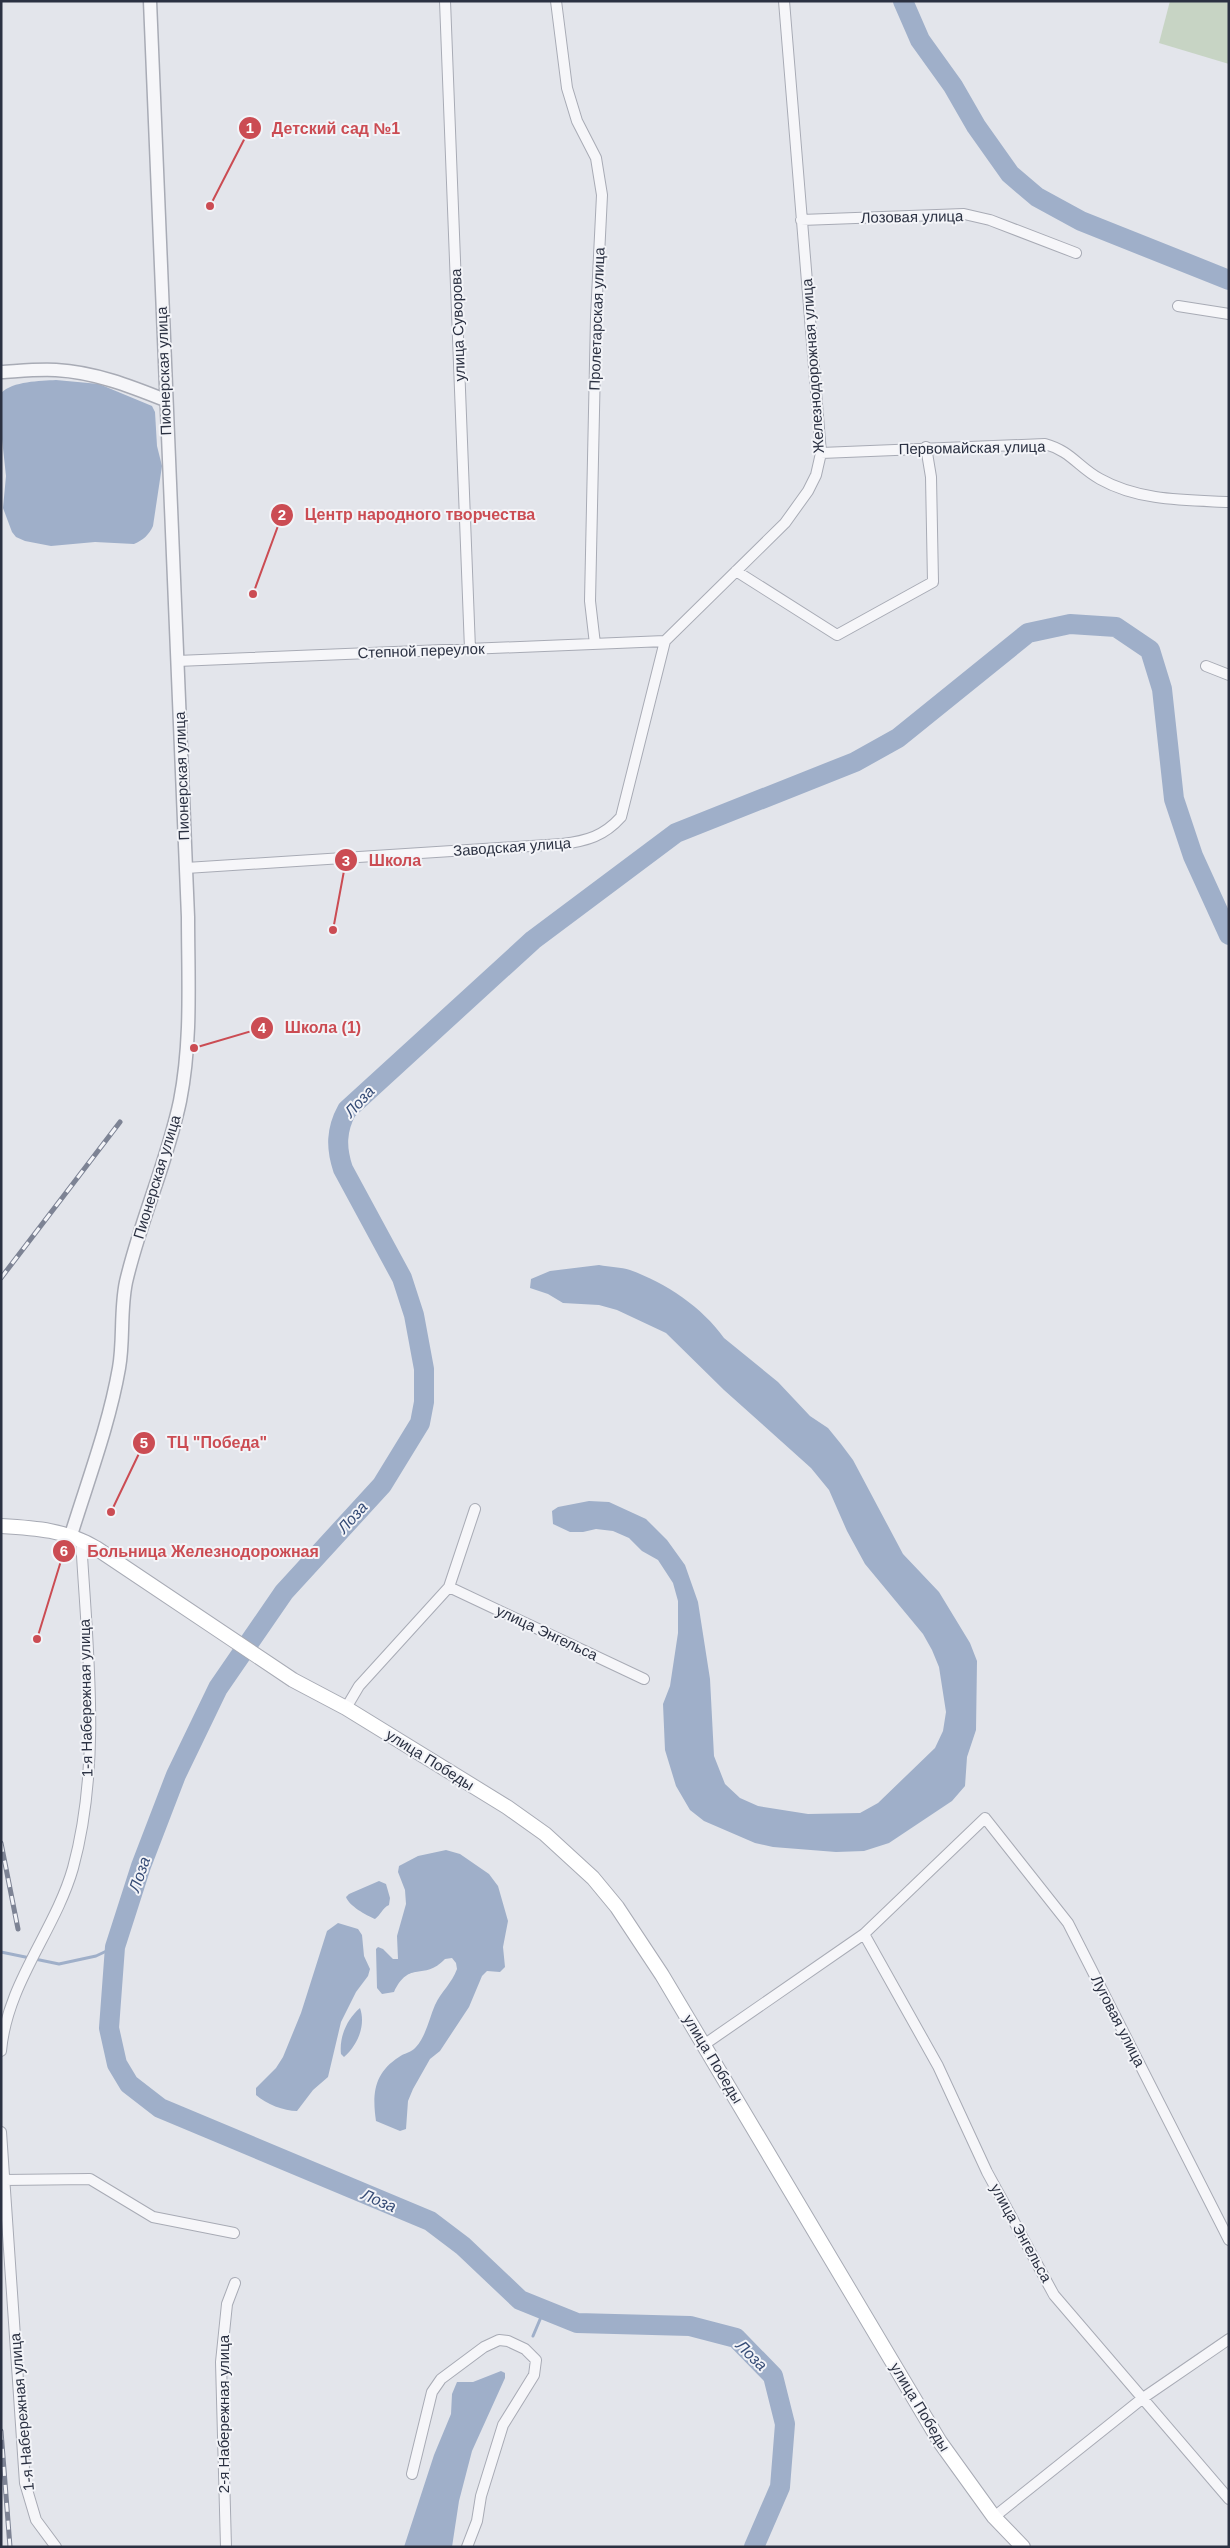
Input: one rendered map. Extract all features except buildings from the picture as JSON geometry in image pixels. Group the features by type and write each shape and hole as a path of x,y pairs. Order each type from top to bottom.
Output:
{"main road":[{"path":"1,1526 52,1530 76,1537"},
{"name":"улица Победы","path":"76,1537 293,1680 346,1708 506,1807 564,1850 593,1878 638,1937 705,2044 940,2442 994,2517 1023,2547"}],"street":[{"name":"Пионерская улица","path":"76,1537 114,1391 121,1354 122,1307 131,1263 180,1102 187,1058 189,1008 186,868 165,400 150,1"},
{"name":"улица Суворова","path":"445,1 470,649"},
{"name":"Пролетарская улица","path":"556,1 567,88 577,121 596,158 602,195 596,317 591,591 595,644"},
{"name":"Железнодорожная улица","path":"665,641 785,523 808,491 816,476 821,453 784,1"},
{"name":"Лозовая улица","path":"801,220 964,214 990,220 1076,253"},
{"path":"1178,306 1229,314"},
{"path":"1,372 55,370 76,372 101,377 165,400"},
{"name":"Первомайская улица","path":"821,453 926,447 1045,444 1061,448 1099,479 1120,488 1170,499 1229,502"},
{"path":"736,571 837,635 933,582 931,477 926,447"},
{"name":"Степной переулок","path":"177,661 665,641"},
{"name":"Заводская улица","path":"186,868 562,844 588,840 609,830 621,816 665,641"},
{"path":"1206,666 1229,675"},
{"path":"346,1708 359,1686 450,1587 475,1509"},
{"name":"1-я Набережная улица","path":"1,2051 6,2017 16,1992 62,1897 72,1869 86,1801 90,1736 76,1537"},
{"name":"улица Энгельса","path":"450,1587 644,1679"},
{"name":"Луговая улица","path":"864,1934 985,1818 1068,1923 1229,2240"},
{"path":"705,2044 864,1934"},
{"name":"улица Энгельса","path":"864,1934 938,2066 987,2172 1054,2295 1229,2499"},
{"name":"1-я Набережная улица","path":"1,2132 25,2483 36,2520 56,2547"},
{"path":"4,2180 90,2179 153,2217 234,2233"},
{"name":"2-я Набережная улица","path":"226,2547 221,2362 227,2304 234,2283"},
{"path":"994,2517 1143,2398 1229,2339"},
{"path":"412,2474 432,2392 441,2379 484,2347 499,2340 508,2341 525,2349 536,2360 534,2375 503,2425 481,2496 477,2521 467,2547"}],"green space":[{"path":"1170,1 1229,1 1229,64 1159,43"}],"water":[{"path":"56,380 99,384 152,406 155,412 157,446 162,466 153,526 148,535 134,544 95,542 51,546 25,541 16,537 12,532 3,508 6,476 1,430 1,393 19,384"},
{"path":"599,1265 623,1268 643,1275 682,1297 705,1316 724,1338 778,1382 810,1416 828,1428 853,1460 903,1554 939,1592 970,1643 977,1661 976,1730 967,1757 965,1786 952,1801 889,1843 864,1851 836,1852 773,1847 755,1843 704,1821 690,1810 676,1786 665,1750 663,1704 670,1686 678,1633 678,1601 673,1583 658,1560 642,1551 629,1538 613,1531 596,1529 570,1532 553,1524 552,1511 558,1507 589,1501 609,1502 646,1519 667,1540 685,1565 698,1602 710,1679 714,1756 725,1784 740,1798 758,1806 808,1814 860,1813 878,1803 935,1748 943,1731 946,1712 939,1667 932,1650 923,1634 865,1564 847,1531 829,1490 811,1468 724,1390 666,1333 617,1310 599,1305 563,1303 548,1294 530,1288 531,1279 550,1271"},
{"path":"446,1850 460,1854 489,1874 498,1886 508,1921 503,1947 505,1967 500,1972 487,1971 482,1976 469,2007 440,2051 430,2059 413,2089 408,2101 406,2129 400,2131 376,2121 374,2102 377,2085 384,2070 391,2063 412,2051 419,2043 425,2033 435,2005 457,1969 456,1963 452,1958 445,1959 430,1969 411,1973 400,1982 394,1992 382,1994 377,1988 376,1949 378,1947 383,1949 393,1959 398,1959 397,1936 406,1904 405,1890 398,1872 399,1866 418,1856"},
{"path":"379,1881 386,1884 390,1898 389,1905 375,1919 354,1907 346,1897"},
{"path":"338,1923 358,1929 362,1935 364,1956 370,1969 368,1976 356,1992 341,2022 328,2077 313,2090 297,2111 281,2108 270,2104 256,2095 256,2088 276,2068 283,2057 301,2013 327,1931"},
{"path":"360,2008 362,2021 357,2041 344,2057 341,2054 341,2041 351,2017"},
{"path":"501,2371 505,2373 505,2378 472,2451 459,2501 452,2547 404,2547 434,2455 451,2414 452,2394 457,2382 473,2382"}],"waterway":[{"path":"903,1 920,40 953,86 976,126 1010,174 1037,197 1081,221 1229,280"},
{"name":"Лоза","path":"754,2547 780,2487 785,2424 773,2376 736,2338 690,2326 577,2323 520,2300 463,2246 430,2221 160,2108 129,2084 117,2064 109,2028 115,1947 141,1866 176,1775 218,1688 284,1592 382,1485 420,1423 424,1402 424,1369 414,1315 402,1278 343,1169 338,1146 343,1117 347,1110 533,940 676,833 855,762 898,738 1028,633 1070,624 1116,627 1150,650 1162,689 1174,799 1193,856 1229,935"},
{"path":"1,1952 59,1964 96,1956 115,1947"},
{"path":"533,2336 544,2310"}],"railway":[{"path":"1,1278 120,1122"},
{"path":"1,1843 18,1929"},
{"path":"1,2431 10,2547"}],"place":[{"name":"Детский сад №1","path":"210,206"},
{"name":"Центр народного творчества","path":"253,594"},
{"name":"Школа","path":"333,930"},
{"name":"Школа (1)","path":"194,1048"},
{"name":"ТЦ \"Победа\"","path":"111,1512"},
{"name":"Больница Железнодорожная","path":"37,1639"}]}
